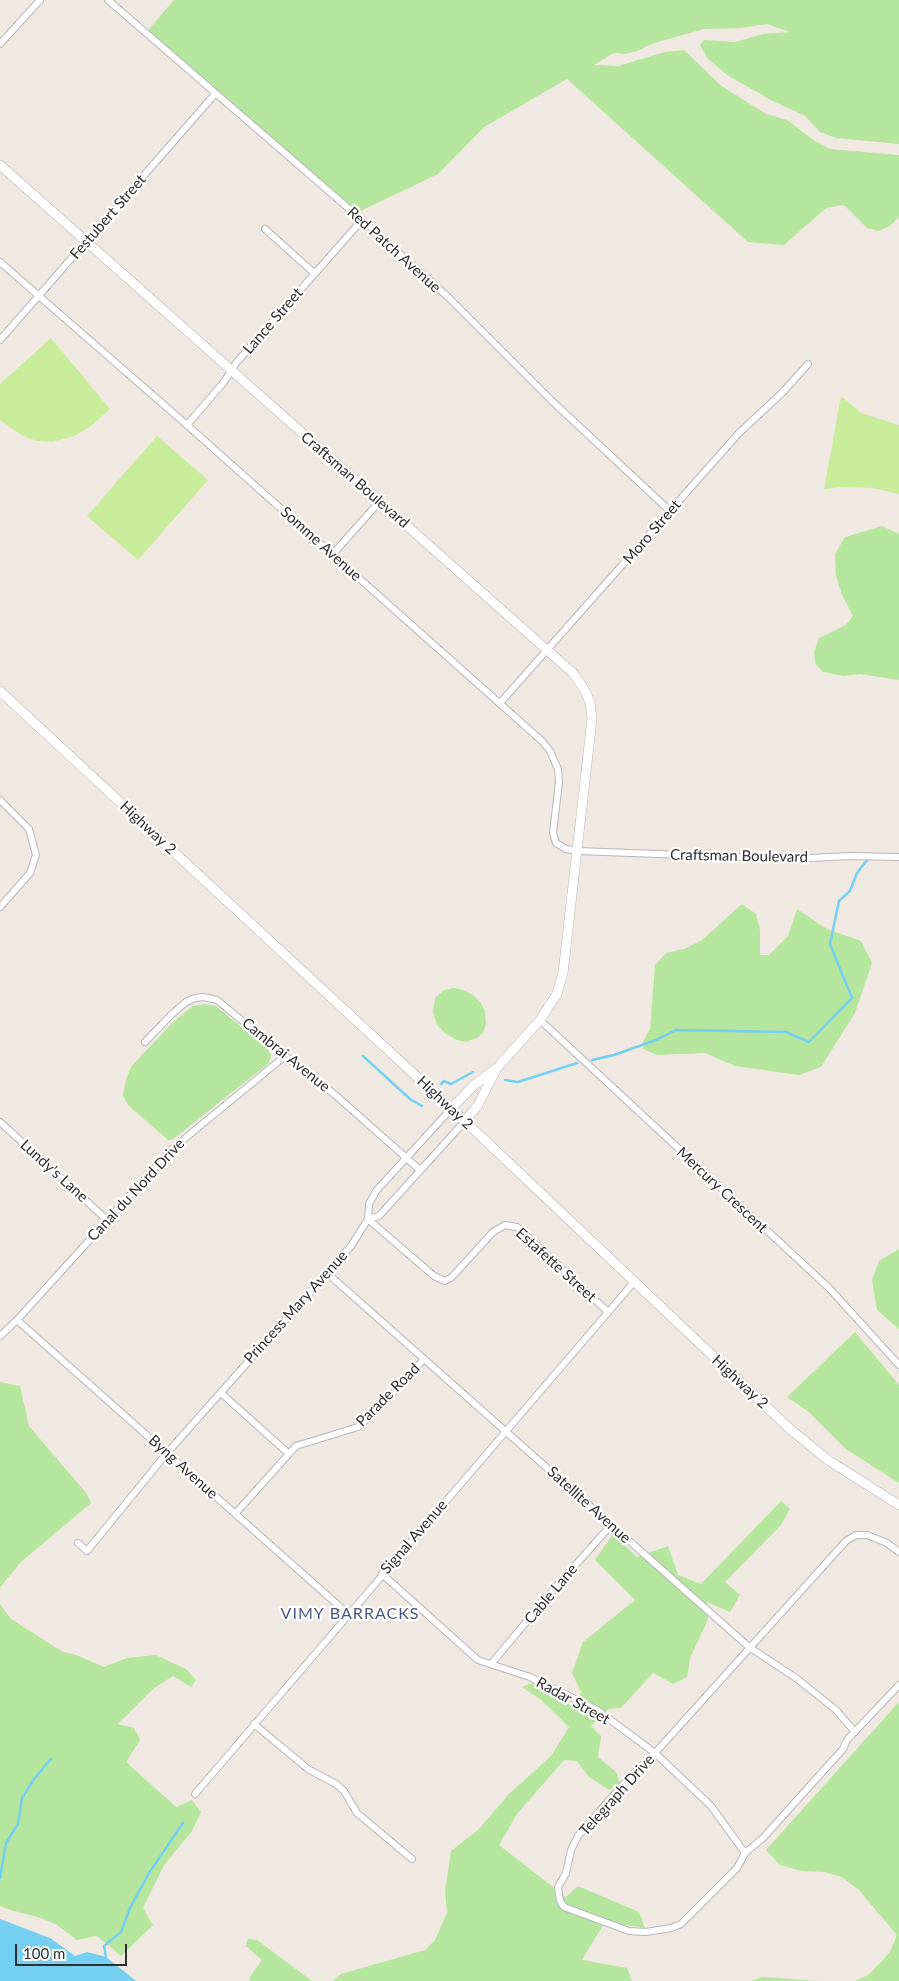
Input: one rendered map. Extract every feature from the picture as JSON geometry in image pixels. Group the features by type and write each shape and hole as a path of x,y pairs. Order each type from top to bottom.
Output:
{"street":[{"path":"0,44 40,0"},
{"name":"Red Patch Avenue","path":"108,0 447,296 553,402 670,511"},
{"name":"Festubert Street","path":"0,340 215,94"},
{"name":"Craftsman Boulevard","path":"0,165 548,651 579,681 589,698 592,719 578,851 563,973 557,994 540,1020 496,1069 474,1085 451,1108"},
{"name":"Lance Street","path":"188,425 224,382 236,363 362,220"},
{"path":"265,229 314,273"},
{"name":"Somme Avenue","path":"0,262 188,425 500,703 550,750 558,769 559,782 553,833 554,839 556,843 566,850 578,851"},
{"name":"Moro Street","path":"500,703 739,434 783,392 808,364"},
{"path":"333,554 379,502"},
{"name":"Highway 2","path":"0,691 465,1121 791,1430 828,1460 899,1505"},
{"path":"0,800 29,829 36,855 30,873 0,907"},
{"name":"Craftsman Boulevard","path":"578,851 790,859 850,856 899,857"},
{"name":"Cambrai Avenue","path":"145,1042 186,1002 195,998 210,998 222,1003 333,1093 420,1170"},
{"name":"Mercury Crescent","path":"540,1020 829,1288 899,1365"},
{"name":"Canal du Nord Drive","path":"0,1336 17,1320 183,1139 285,1056"},
{"name":"Craftsman Boulevard","path":"465,1121 478,1105 496,1069"},
{"name":"Princess Mary Avenue","path":"78,1543 87,1552 167,1453 351,1246 368,1219 369,1204 376,1191 451,1108"},
{"name":"Princess Mary Avenue","path":"368,1219 379,1216 465,1121"},
{"name":"Lundy's Lane","path":"0,1122 107,1220"},
{"name":"Estafette Street","path":"368,1219 434,1276 445,1281 452,1277 493,1232 505,1225 517,1227 607,1311"},
{"name":"Satellite Avenue","path":"327,1273 749,1647 796,1678 836,1710 855,1732"},
{"name":"Signal Avenue","path":"195,1794 607,1311 634,1282"},
{"name":"Byng Avenue","path":"17,1320 348,1614"},
{"name":"Parade Road","path":"235,1514 288,1453 301,1443 358,1427 385,1402 424,1359"},
{"path":"221,1393 288,1453"},
{"name":"Cable Lane","path":"491,1664 611,1525"},
{"name":"Telegraph Drive","path":"899,1552 887,1543 867,1535 856,1535 849,1538 655,1753 628,1780 574,1843 566,1873 558,1887 560,1901 564,1907 629,1931 646,1932 671,1928 687,1920 737,1868 745,1853 763,1838 843,1749 847,1740 899,1685"},
{"name":"Radar Street","path":"382,1574 478,1660 530,1678 596,1710 655,1753 711,1806 745,1853"},
{"path":"254,1724 308,1769 336,1784 344,1791 357,1813 412,1859"}],"green space":[{"path":"174,0 899,0 899,144 836,138 820,132 805,116 771,100 727,75 707,58 700,45 704,40 735,42 763,34 790,32 767,24 741,28 704,29 654,43 637,51 625,54 614,53 594,65 618,66 665,52 684,50 720,85 766,114 787,120 815,141 830,149 899,155 899,217 890,226 878,231 867,228 844,205 826,208 784,245 748,242 567,79 484,127 438,174 352,215 148,30"},
{"path":"51,338 110,409 91,426 74,436 52,442 37,441 23,436 0,420 0,384"},
{"path":"841,396 861,413 899,425 899,494 873,488 843,487 824,489"},
{"path":"157,436 208,480 138,560 87,516"},
{"path":"882,526 899,534 899,680 860,674 843,676 823,672 815,663 814,652 819,638 846,625 853,616 842,595 836,576 835,554 845,537"},
{"path":"742,904 756,914 760,930 760,955 769,955 788,936 797,909 827,929 861,941 872,963 855,1013 821,1067 799,1075 735,1066 705,1053 657,1055 643,1049 643,1042 650,1029 655,965 666,953 684,949 702,940"},
{"path":"454,988 473,995 481,1003 485,1011 486,1024 483,1033 477,1038 466,1042 446,1034 437,1025 433,1012 435,998 444,990"},
{"path":"204,1004 216,1006 267,1048 271,1055 269,1063 173,1139 168,1140 128,1105 123,1095 126,1080 131,1067 171,1024 193,1006"},
{"path":"899,1249 899,1329 877,1310 872,1280 879,1261"},
{"path":"855,1332 899,1385 899,1483 846,1449 809,1412 787,1397"},
{"path":"0,1382 20,1386 29,1426 87,1494 91,1503 21,1562 0,1587"},
{"path":"781,1501 790,1509 781,1525 725,1582 740,1595 730,1612 707,1602 708,1619 690,1658 687,1677 673,1684 653,1673 621,1708 608,1709 591,1726 601,1736 598,1757 616,1772 620,1784 609,1790 589,1777 577,1761 564,1760 517,1814 499,1845 566,1897 578,1886 639,1912 645,1928 605,1922 582,1960 627,1968 632,1981 333,1981 341,1974 425,1950 435,1940 447,1913 445,1891 451,1851 479,1829 509,1794 551,1756 569,1727 541,1700 522,1687 532,1683 574,1707 581,1692 572,1673 583,1642 635,1600 595,1560 613,1534 637,1557 668,1546 678,1575 701,1584"},
{"path":"0,1604 11,1619 63,1652 74,1654 104,1667 127,1658 156,1655 186,1669 196,1680 191,1687 173,1676 154,1688 118,1724 134,1728 140,1740 126,1762 176,1807 192,1800 201,1812 192,1831 164,1865 143,1908 153,1925 121,1956 97,1936 77,1940 56,1924 0,1906"},
{"path":"899,1702 899,1981 855,1981 868,1975 880,1963 890,1952 897,1935 858,1889 842,1877 824,1872 802,1871 780,1865 766,1850"},
{"path":"248,1939 257,1940 312,1981 249,1981 262,1960 246,1946"},
{"path":"762,1977 819,1981 751,1981"}],"water":[{"path":"0,1919 50,1938 75,1956 87,1952 106,1957 136,1981 0,1981"}],"waterway":[{"path":"592,1060 614,1055 656,1040 676,1030 786,1032 809,1042 852,998 830,944 839,901 850,891 857,873 867,860"},
{"path":"363,1056 410,1099 422,1106"},
{"path":"505,1080 518,1082 577,1063"},
{"path":"441,1084 444,1081 451,1084 473,1072"},
{"path":"0,1878 6,1843 18,1824 22,1798 34,1779 51,1759"},
{"path":"106,1957 104,1946 121,1932 130,1908 149,1873 183,1823"}],"district":[{"name":"VIMY BARRACKS","path":"350,1614"}]}
